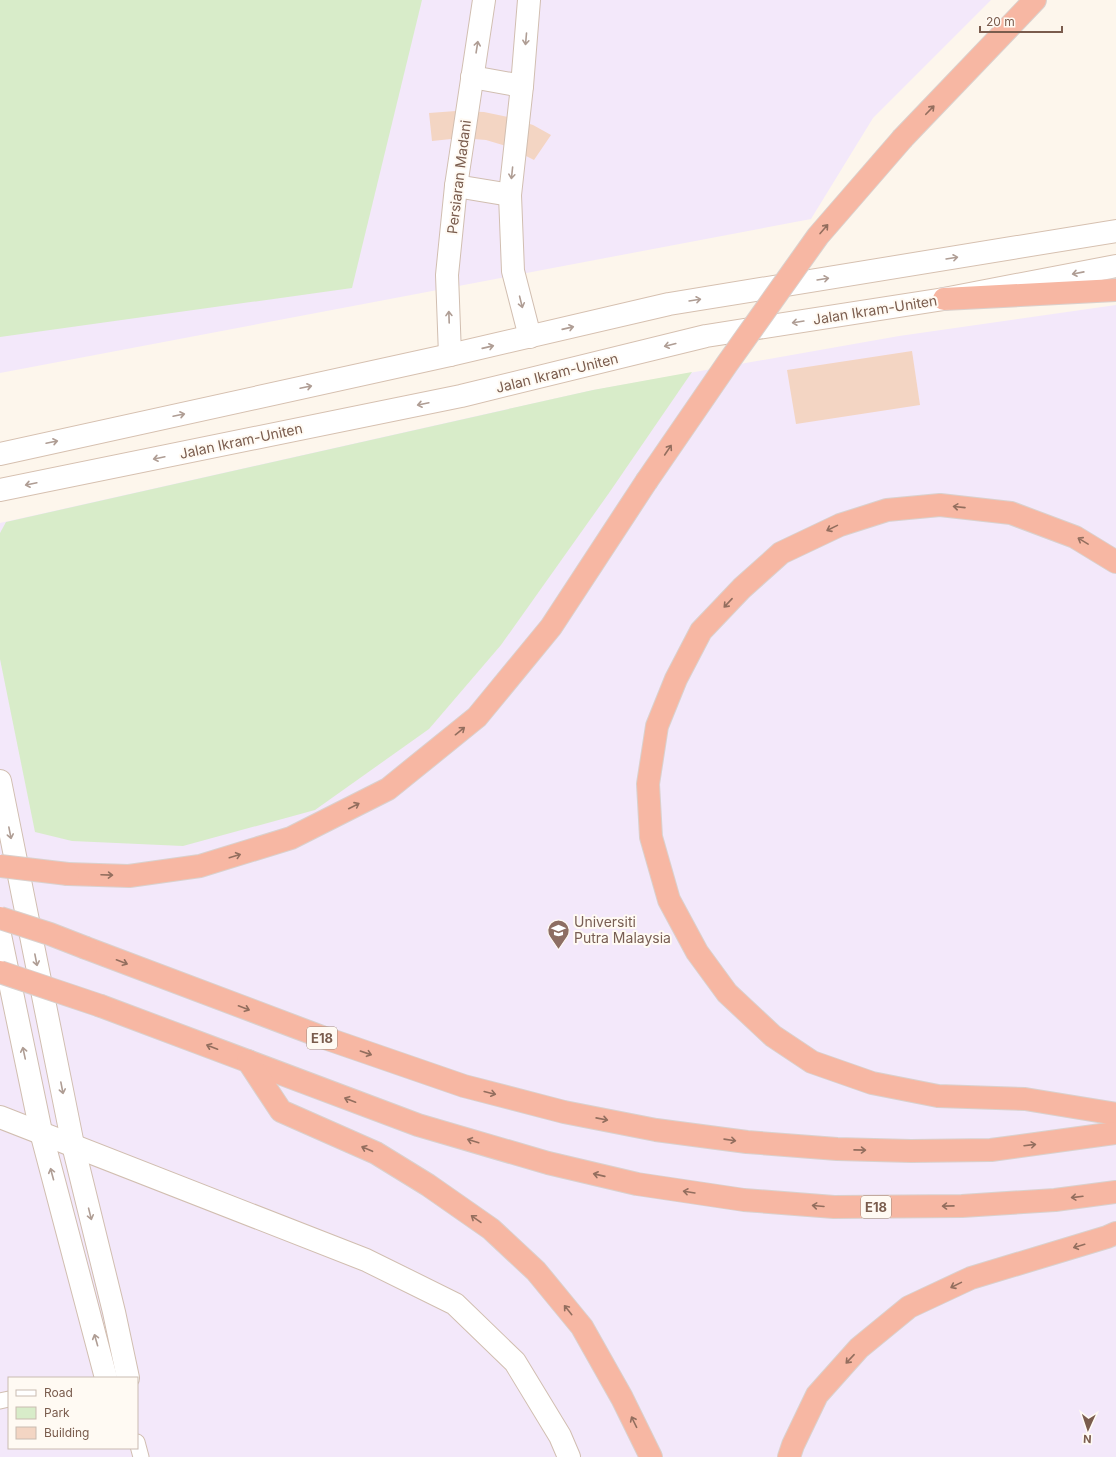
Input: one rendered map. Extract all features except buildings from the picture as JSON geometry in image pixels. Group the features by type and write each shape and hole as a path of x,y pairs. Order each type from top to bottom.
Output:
{"highway":[{"path":"0,866 68,874 129,876 200,866 291,838 388,788 477,717 551,627 646,482 727,364 818,236 903,138 1035,0"},
{"path":"944,299 1116,290"},
{"path":"1116,562 1075,537 1011,513 940,505 887,510 834,528 781,553 742,588 702,632 676,679 657,726 648,784 652,837 669,900 697,952 727,993 773,1036 812,1062 872,1083 938,1096 1025,1099 1116,1114"},
{"name":"E18","path":"0,918 50,934 322,1038 464,1086 564,1112 656,1130 747,1142 837,1149 911,1151 991,1150 1116,1133"},
{"name":"E18","path":"0,972 101,1006 418,1125 548,1164 637,1184 736,1199 834,1208 962,1206 1055,1200 1116,1192"},
{"path":"248,1061 281,1112 376,1153 428,1185 491,1229 536,1271 582,1328 622,1398 651,1457"},
{"path":"790,1457 793,1446 817,1395 859,1348 909,1308 970,1278 1116,1233"}],"street":[{"name":"Persiaran Madani","path":"450,356 447,275 456,186 484,0"},
{"path":"529,0 522,86 510,195 513,271 530,337"},
{"path":"472,77 522,86"},
{"path":"456,186 510,195"},
{"path":"0,454 450,356 669,304 1116,231"},
{"name":"Jalan Ikram-Uniten","path":"2,491 461,396 706,336 944,299 1116,266"},
{"path":"0,781 73,1145 114,1312 127,1376"},
{"path":"0,935 41,1132 106,1377"},
{"path":"0,1117 366,1260 455,1304 515,1362 560,1436 569,1457"}],"lane":[{"path":"116,1377 127,1376"},
{"path":"138,1446 141,1457"}],"shaded area":[{"path":"0,0 991,0 873,118 811,219 0,373"},
{"name":"Universiti Putra Malaysia","path":"1116,305 1116,1457 0,1457 0,523 593,390 899,336"}],"green space":[{"path":"0,0 422,0 352,288 0,337"},
{"path":"692,372 609,493 501,645 429,729 315,810 183,846 72,841 35,832 0,659 0,533 6,522 593,390"}],"place":[{"name":"Universiti Putra Malaysia","path":"558,950"}]}
